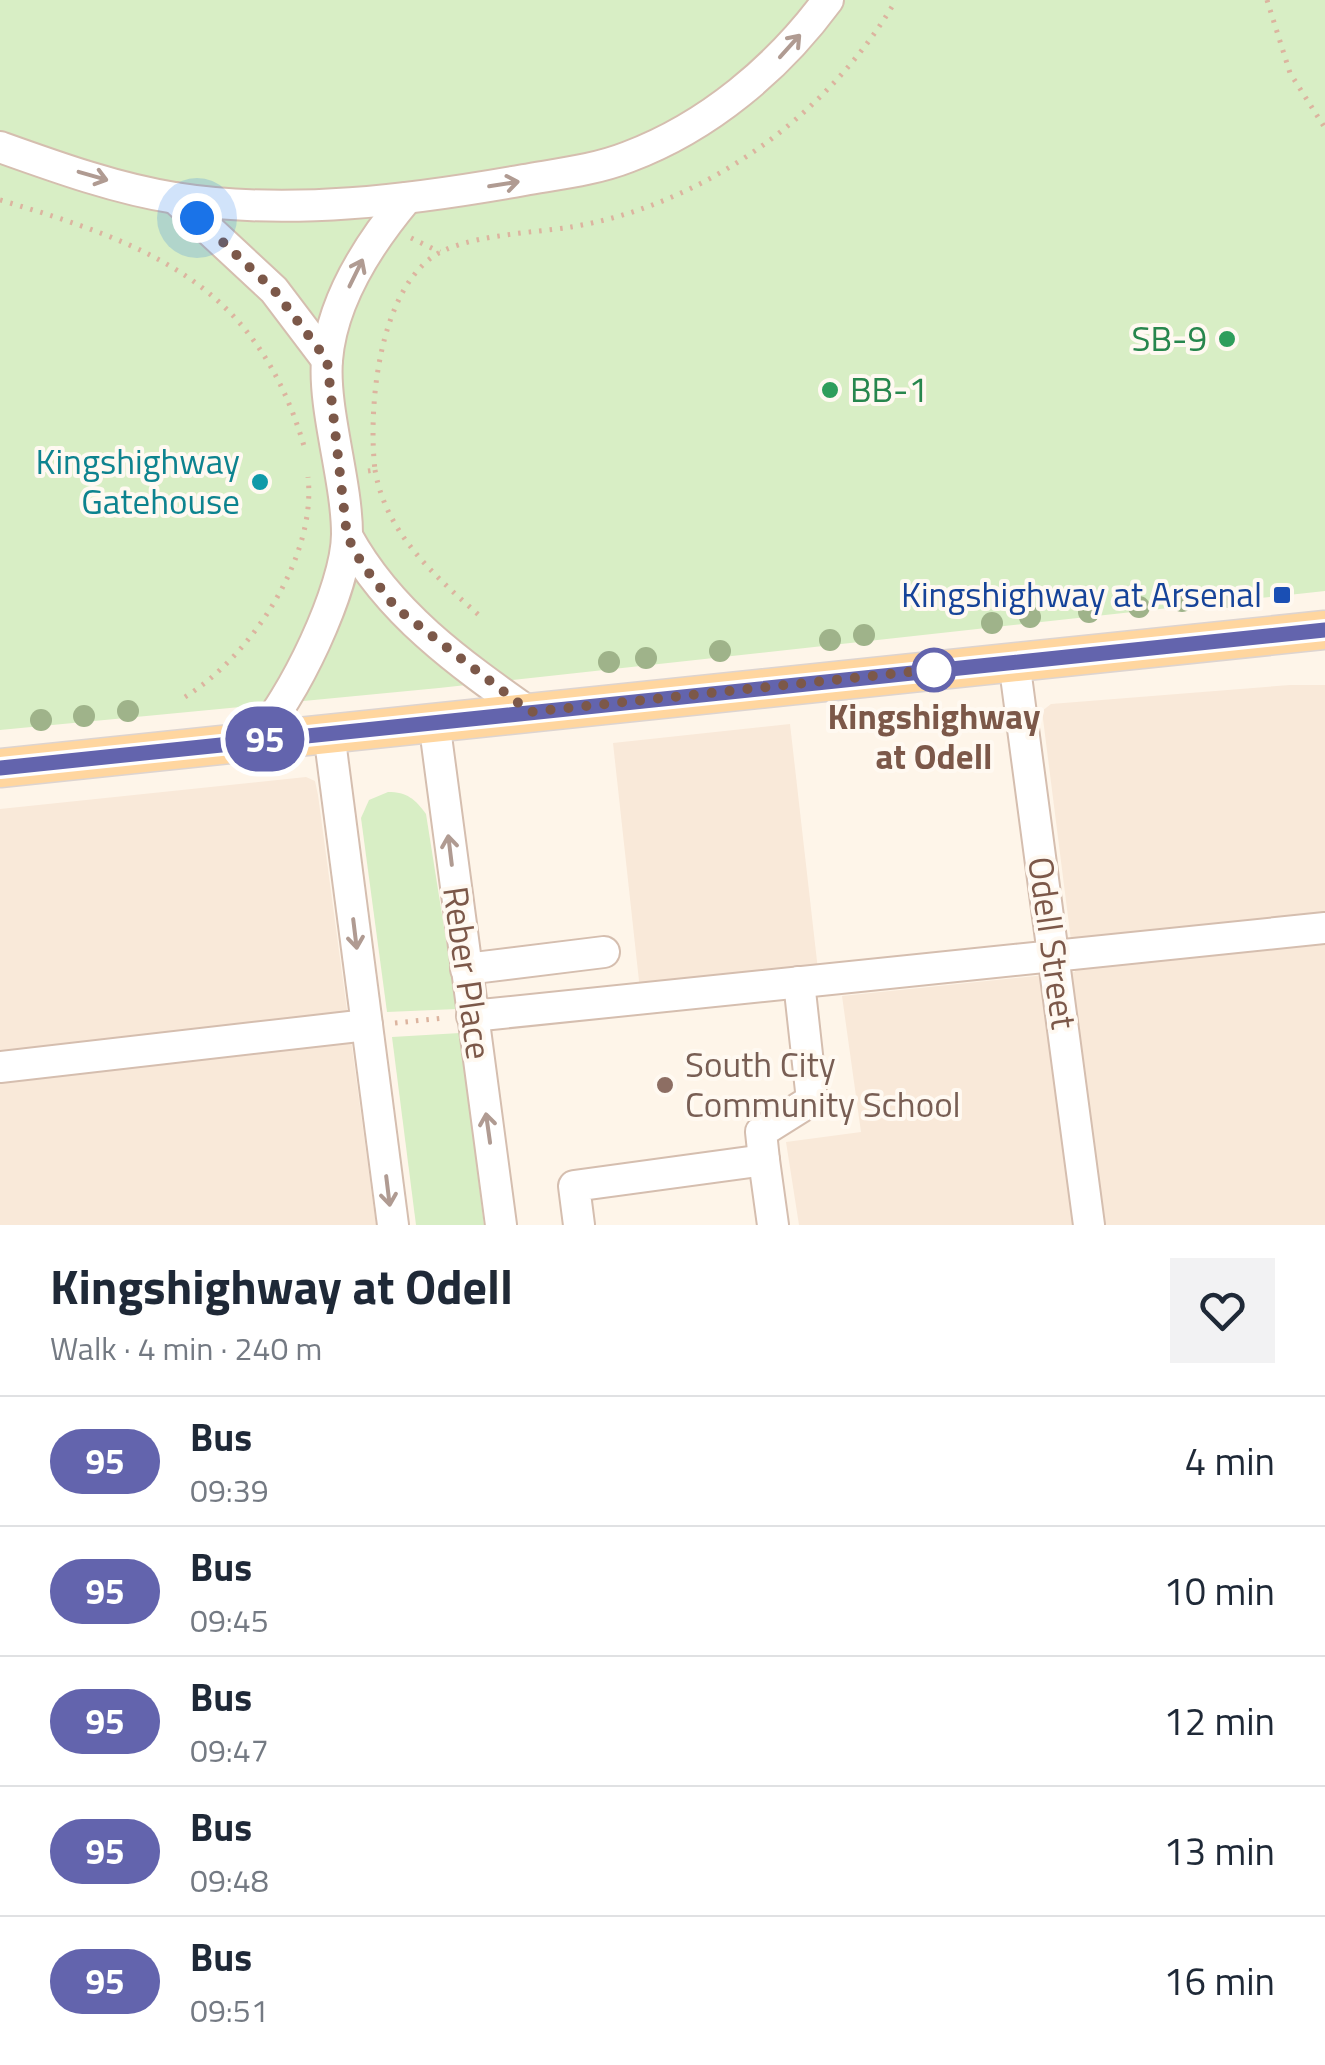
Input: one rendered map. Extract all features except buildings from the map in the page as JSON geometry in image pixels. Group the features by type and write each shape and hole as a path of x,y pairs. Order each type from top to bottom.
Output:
{"main road":[{"path":"0,768 1325,630"}],"street":[{"path":"0,148 175,198 278,204 408,198 565,173 626,158 682,132 788,52 828,0"},
{"path":"175,198 274,290 327,360"},
{"path":"256,740 281,710 301,674 326,610 347,536 327,360 353,276 384,225 408,198"},
{"path":"347,536 396,608 530,712"},
{"name":"Odell Street","path":"1014,661 1089,1225"},
{"name":"Reber Place","path":"434,722 501,1225"},
{"path":"329,733 393,1225"},
{"path":"472,1016 1325,928"},
{"path":"466,969 604,952"},
{"path":"773,1225 761,1132 812,1100 799,982"},
{"path":"0,1067 367,1025"},
{"path":"579,1225 574,1186 764,1160"}],"path":[{"path":"481,617 416,555 394,525 374,470 374,415 388,328 412,278 440,252 612,217 685,194 719,176 842,74 872,40 896,0"},
{"path":"1267,0 1290,73 1325,128"},
{"path":"0,200 126,240 160,257 217,300 262,350 281,380 304,448 308,477 306,528 273,598 226,665 185,697"},
{"path":"408,237 440,252"},
{"path":"365,471 374,470"},
{"path":"308,477 318,476"},
{"path":"367,1025 472,1016"}],"shaded area":[{"path":"1325,685 1325,1225 799,1225 786,1142 861,1132 842,996 1075,972 1042,711 1051,704"},
{"path":"790,724 818,970 640,990 613,743"},
{"path":"306,777 315,781 318,795 376,1225 0,1225 0,809"}],"green space":[{"path":"0,0 1325,0 1325,591 439,688 0,730"},
{"path":"388,792 410,797 426,814 457,1009 387,1012 361,818 369,800"},
{"path":"460,1033 484,1225 416,1225 392,1037"}],"bus line":[{"name":"95","path":"0,768 1325,630"}],"place":[{"name":"SB-9","path":"1227,339"},
{"name":"BB-1","path":"830,390"},
{"name":"Kingshighway Gatehouse","path":"260,482"},
{"name":"Kingshighway at Arsenal","path":"1282,595"},
{"name":"Kingshighway at Odell","path":"934,670"},
{"name":"South City Community School","path":"665,1085"}],"route":[{"path":"197,218 274,290 327,360 347,536 378,588 396,608 474,673 530,712 938,669 934,670"}]}
